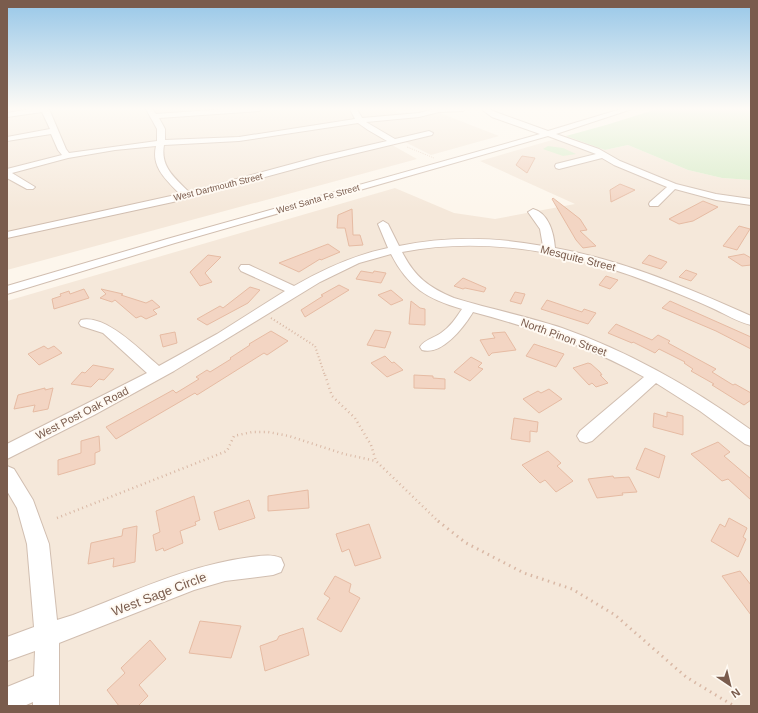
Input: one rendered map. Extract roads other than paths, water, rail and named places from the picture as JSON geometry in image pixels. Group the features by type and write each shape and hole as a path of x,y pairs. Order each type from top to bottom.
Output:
{"street":[{"path":"59,142 67,156"},
{"path":"7,173 67,156 115,148 174,142"},
{"name":"West Dartmouth Street","path":"7,235 187,195 321,159 394,142"},
{"name":"West Santa Fe Street","path":"7,281 183,234 507,142"},
{"name":"West Santa Fe Street","path":"7,290 508,142"},
{"path":"564,142 591,153 603,155 617,163 673,186 716,197 751,202"},
{"path":"160,143 158,159 160,165 167,175 187,195"},
{"path":"559,166 603,155"},
{"path":"7,173 30,187"},
{"path":"654,204 673,186"},
{"path":"533,212 546,226 549,250"},
{"name":"North Pinon Street","path":"383,224 395,249 409,272 414,280 422,287 449,301 470,308 522,320 570,336 628,361 702,404 751,440"},
{"name":"Mesquite Street","path":"395,249 426,244 465,242 502,243 549,250 591,260 660,283 751,321"},
{"name":"West Post Oak Road","path":"7,452 157,373 328,272 348,263 395,249"},
{"path":"245,268 294,291"},
{"path":"427,347 450,335 470,308"},
{"path":"86,323 108,330 157,373"},
{"path":"586,436 655,376"},
{"path":"7,474 26,506 38,544 47,635 46,695 7,700"},
{"name":"West Sage Circle","path":"7,649 73,627 194,579 225,571 273,565"}]}
